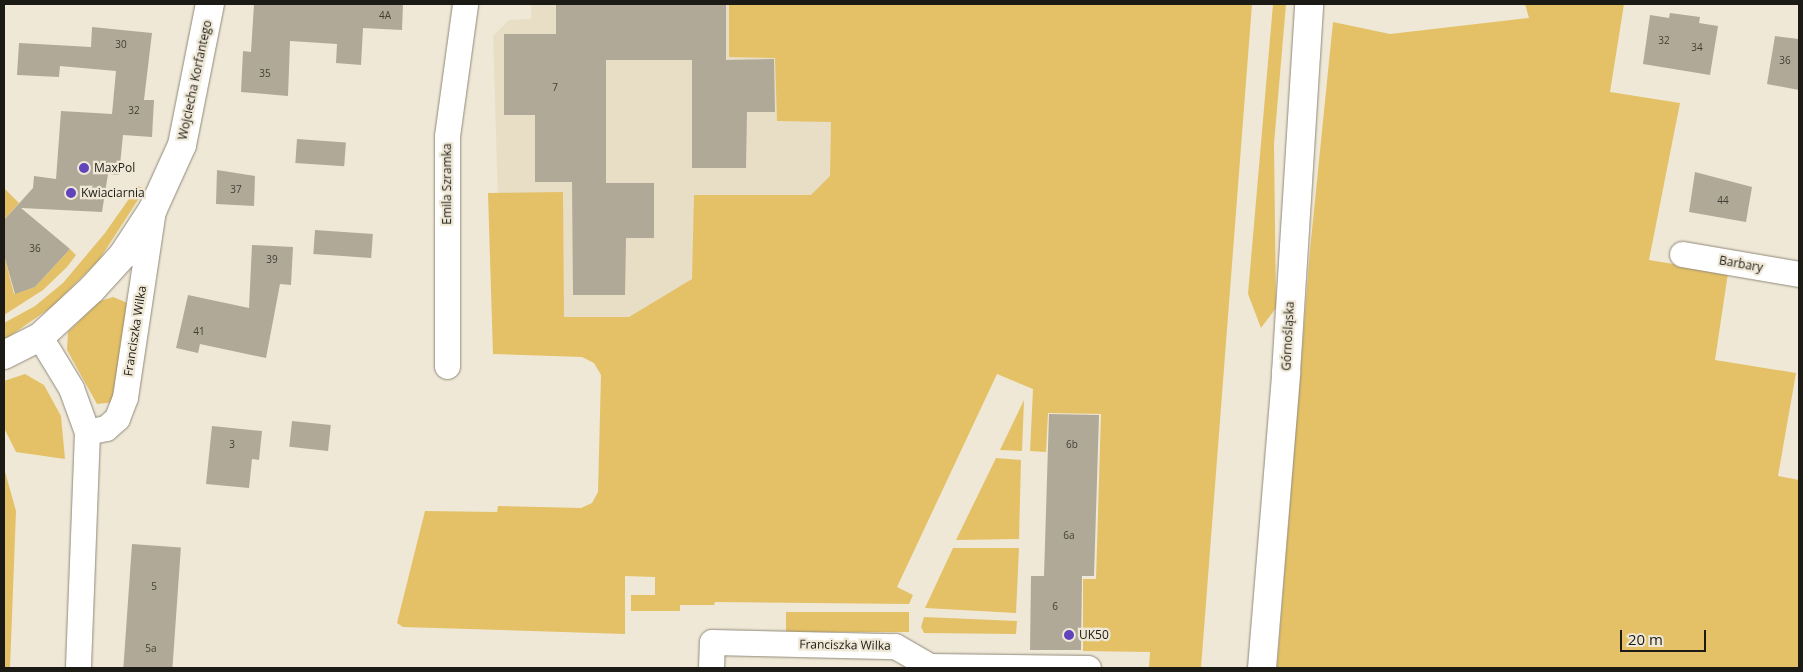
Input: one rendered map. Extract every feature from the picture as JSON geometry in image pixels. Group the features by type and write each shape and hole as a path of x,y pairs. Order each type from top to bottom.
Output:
{"street":[{"name":"Wojciecha Korfantego","path":"4,355 40,337 123,255 153,209 182,145 210,4"},
{"name":"Emila Szramka","path":"447,366 447,136 466,4"},
{"name":"Górnośląska","path":"1262,668 1286,372 1309,4"},
{"name":"Franciszka Wilka","path":"87,432 106,428 117,418 125,398 153,209"},
{"name":"Barbary","path":"1682,254 1799,274"},
{"path":"40,337 71,388 87,432 78,668"},
{"name":"Franciszka Wilka","path":"711,668 712,642 895,646 929,666 1088,668"}],"shaded area":[{"path":"531,4 1020,4 1027,95 631,323 502,332 493,36 509,20 531,19"},
{"path":"729,4 1252,4 1201,668 1149,668 1150,652 1083,651 1083,579 1096,579 1101,414 1048,413 1046,452 1030,451 1033,389 997,374 897,587 913,595 909,604 715,602 714,605 680,605 680,611 631,611 631,595 655,595 655,577 625,576 625,634 403,627 397,623 425,511 497,512 498,506 581,508 592,503 598,492 601,375 594,363 582,357 493,354 488,193 563,192 564,317 629,317 692,279 694,195 811,195 830,176 831,122 777,121 775,58 729,57"},
{"path":"1273,4 1286,4 1274,144 1276,308 1261,328 1248,294"},
{"path":"1525,4 1624,4 1610,92 1680,103 1649,260 1728,273 1715,360 1796,373 1778,476 1799,480 1799,668 1277,668 1310,250 1333,22 1390,34 1529,18"},
{"path":"138,186 145,189 99,260 53,306 4,340 4,323 35,306 63,283 105,233"},
{"path":"4,188 19,203 4,220"},
{"path":"70,249 76,255 67,267 43,290 4,315 4,255 14,294 35,287"},
{"path":"113,297 130,304 115,402 97,404 67,350 68,332 100,301"},
{"path":"25,374 44,385 61,416 65,459 16,452 4,428 4,381"},
{"path":"1024,400 1022,451 1000,450"},
{"path":"996,458 1021,460 1019,539 956,540"},
{"path":"4,468 16,511 10,668 4,668"},
{"path":"953,548 1019,548 1016,613 925,608"},
{"path":"786,612 909,612 909,632 786,632"},
{"path":"924,617 1017,621 1016,634 924,633 921,627"}],"building":[{"path":"254,4 403,4 402,30 363,28 361,65 336,63 337,44 290,41 288,96 241,92 243,51 251,52"},
{"path":"556,4 726,4 726,60 774,59 775,112 747,112 746,168 692,168 692,60 606,60 606,183 654,183 654,238 626,238 625,295 573,295 572,182 535,182 535,115 504,115 504,34 556,34"},
{"path":"1670,13 1700,17 1699,23 1718,26 1710,75 1643,64 1650,15 1669,18"},
{"path":"92,27 152,33 144,100 154,100 152,137 123,135 119,175 108,174 102,212 21,208 70,249 35,287 15,294 4,255 4,220 33,188 34,176 56,179 61,111 112,114 116,71 60,66 59,77 17,75 19,43 91,47"},
{"path":"1775,36 1799,39 1799,90 1767,84"},
{"path":"297,139 346,142 344,166 295,163"},
{"path":"217,170 255,176 254,206 216,204"},
{"path":"1695,172 1752,187 1746,222 1689,212"},
{"path":"315,230 373,234 371,258 313,254"},
{"path":"252,245 293,247 291,285 280,284 266,358 200,344 198,353 176,348 188,295 249,308"},
{"path":"1049,414 1099,415 1094,576 1082,576 1081,650 1030,650 1031,576 1044,576"},
{"path":"292,421 331,425 328,451 289,447"},
{"path":"212,426 262,431 259,460 252,459 249,488 206,484"},
{"path":"132,544 181,547 172,668 123,668"}],"place":[{"name":"MaxPol","path":"84,168"},
{"name":"Kwiaciarnia","path":"71,193"},
{"name":"UK50","path":"1069,635"}]}
